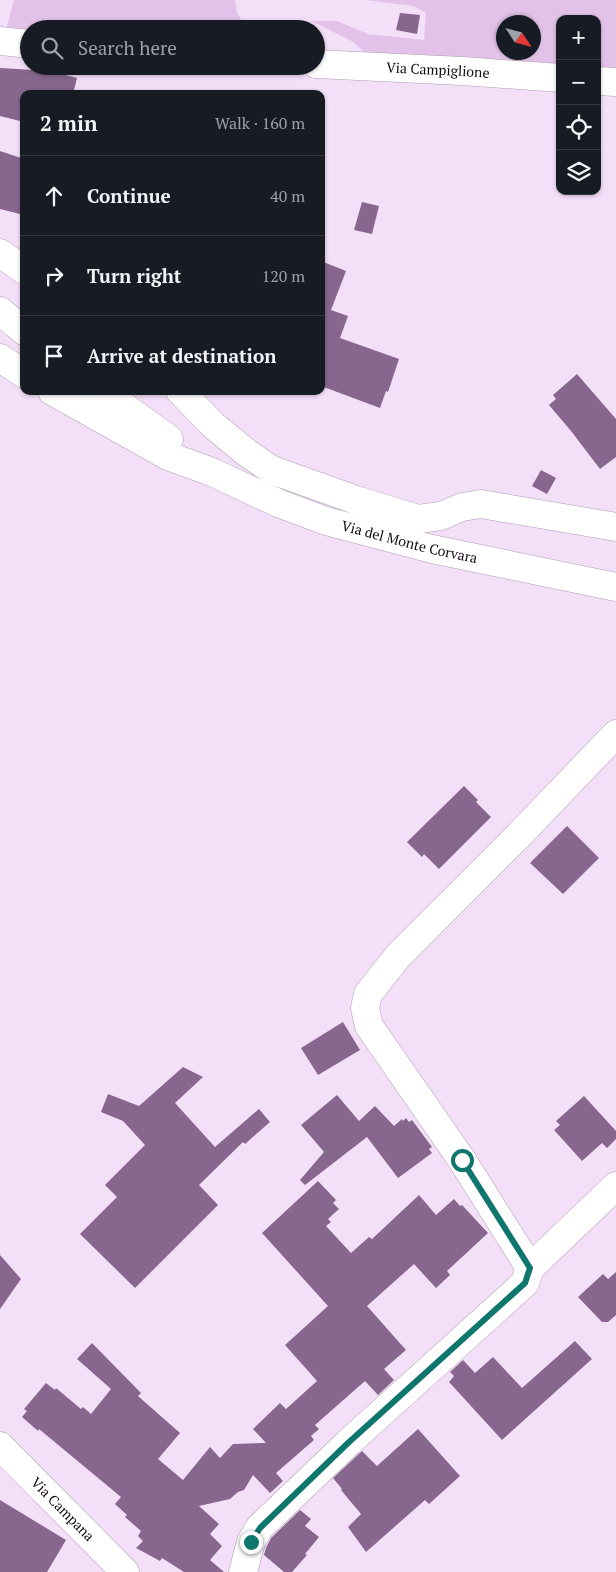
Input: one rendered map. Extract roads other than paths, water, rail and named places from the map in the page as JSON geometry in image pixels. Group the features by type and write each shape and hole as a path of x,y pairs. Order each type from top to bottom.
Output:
{"street":[{"path":"0,41 20,43"},
{"name":"Via Campiglione","path":"325,64 556,78"},
{"path":"601,81 616,82"},
{"path":"0,253 20,267"},
{"path":"0,311 20,328"},
{"path":"0,358 20,371"},
{"name":"Via del Monte Corvara","path":"59,395 168,456 212,472 278,503 326,522 432,550 616,588"},
{"name":"Via del Monte Corvara","path":"108,395 212,472"},
{"path":"184,395 213,425 247,453 272,470 356,500 418,519 441,516 462,507 481,504 616,527"},
{"path":"530,1268 462,1160 369,1026 365,1008 368,994 398,956 520,834 616,734"},
{"path":"242,1572 251,1542 260,1528 348,1443 525,1283 530,1268 616,1186"},
{"name":"Via Campana","path":"0,1446 124,1572"}]}
